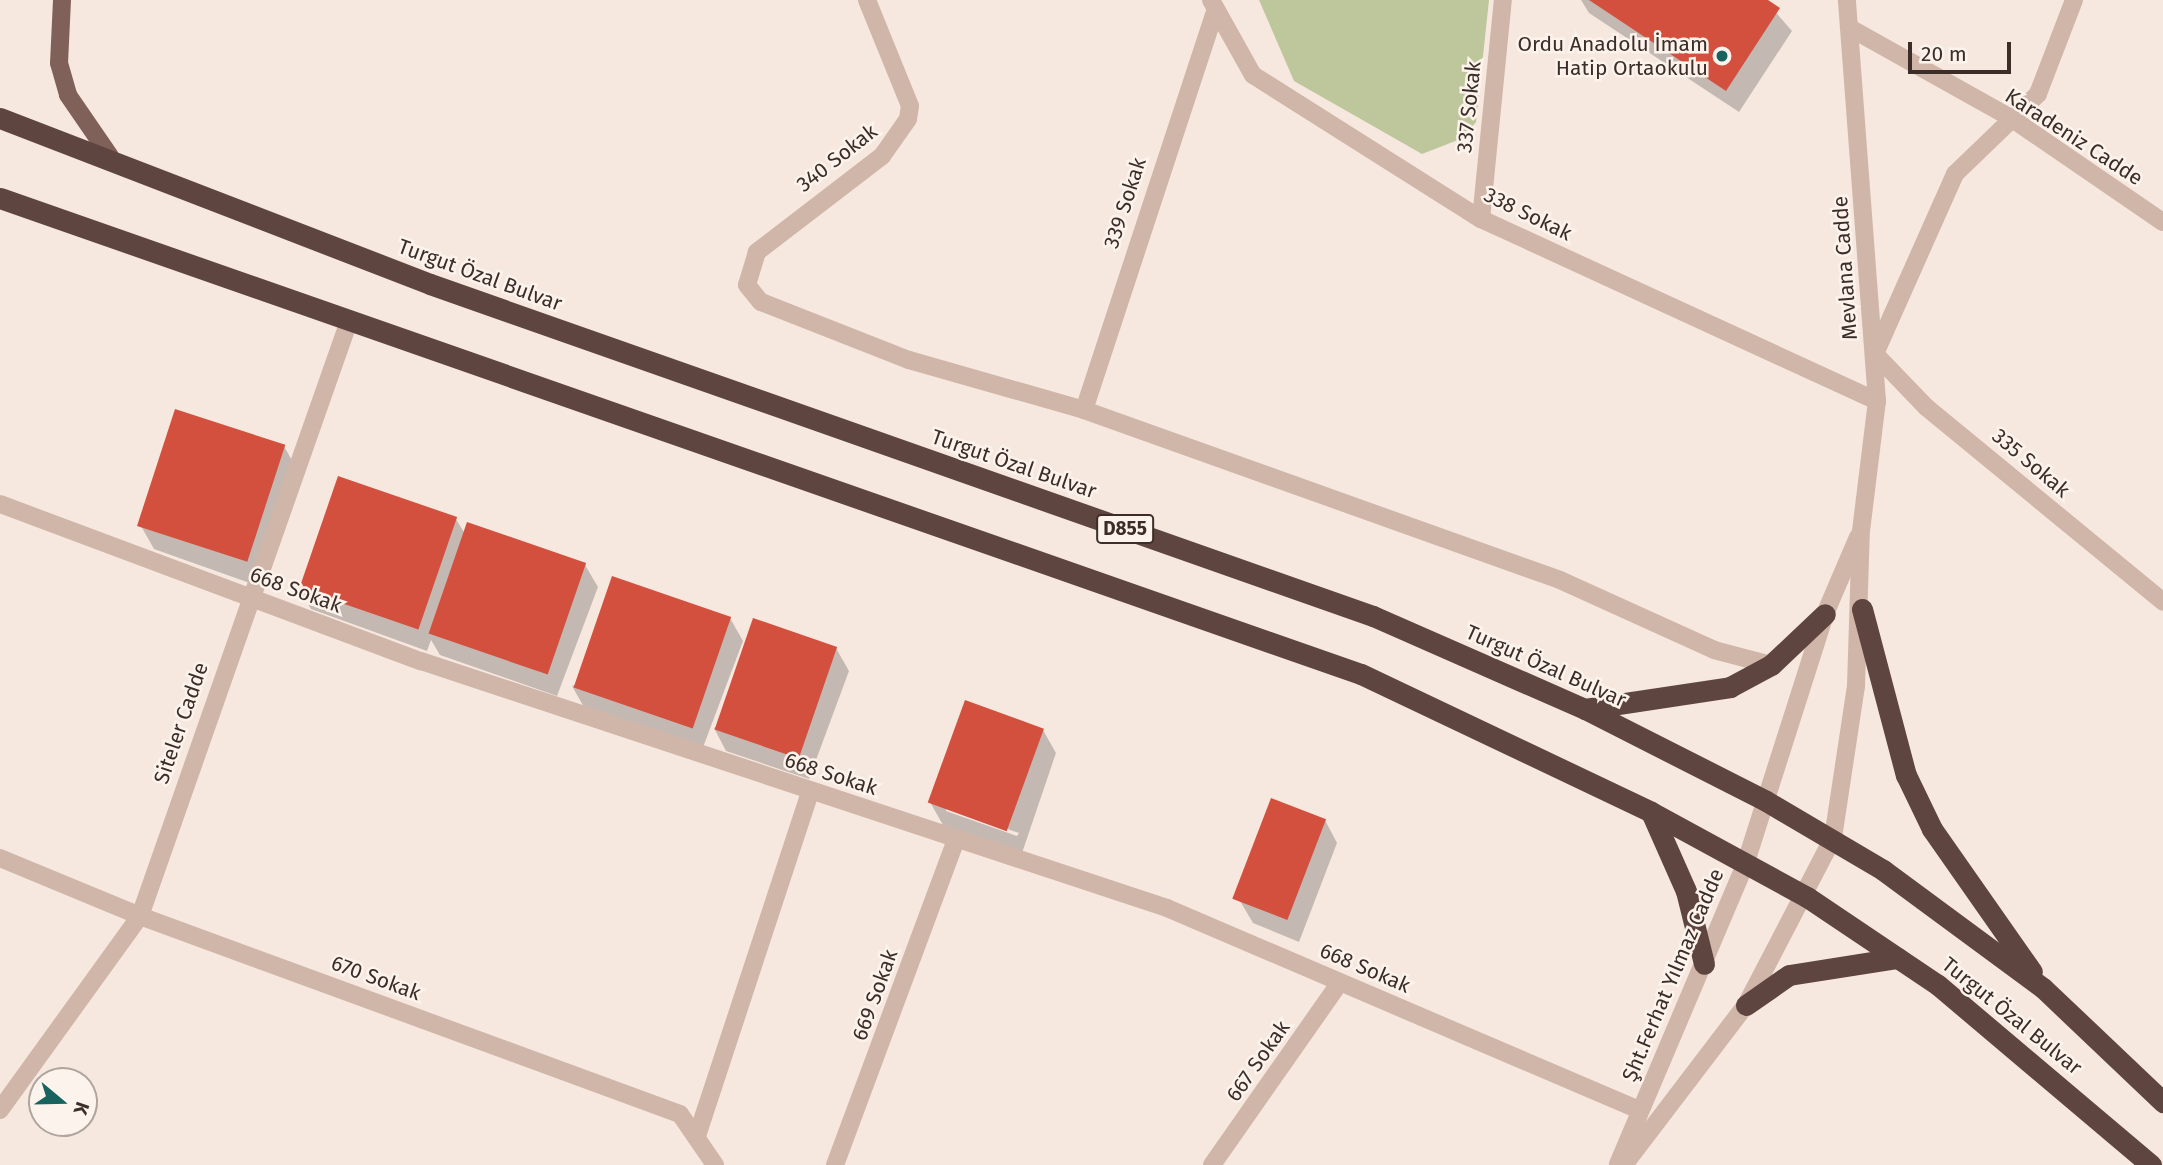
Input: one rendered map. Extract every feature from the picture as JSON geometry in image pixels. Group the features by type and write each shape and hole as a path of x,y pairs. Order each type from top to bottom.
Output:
{"highway":[{"name":"Turgut Özal Bulvar","path":"0,118 110,156 430,284 1373,616 1585,709 1833,838 2043,988 2163,1102"},
{"name":"Turgut Özal Bulvar","path":"3,196 349,321 1361,674 1651,812 1807,897 1898,958 2151,1165"},
{"path":"1862,609 1906,775 1931,829 2043,988"},
{"path":"1585,709 1730,687 1771,665 1825,614"},
{"path":"1651,812 1686,891 1704,964"},
{"path":"1746,1005 1789,975 1898,958"}],"main road":[{"path":"62,0 59,64 68,95 110,156"}],"street":[{"name":"340 Sokak","path":"867,0 910,106 908,119 882,156 757,252 747,272 751,295 909,360 1084,410"},
{"name":"337 Sokak","path":"1481,219 1503,0"},
{"name":"Mevlana Cadde","path":"1833,838 1862,609 1861,531 1877,401 1847,0"},
{"path":"1875,354 1955,174 2038,94 2074,0"},
{"name":"338 Sokak","path":"1213,6 1253,75 1481,219 1877,401"},
{"name":"339 Sokak","path":"1084,410 1213,6"},
{"name":"Karadeniz Cadde","path":"1850,28 2011,118 2163,222"},
{"name":"Siteler Cadde","path":"0,1110 140,916 248,597 349,321"},
{"name":"335 Sokak","path":"1875,354 1926,407 2163,603"},
{"path":"1084,410 1560,580 1714,650 1771,665"},
{"name":"668 Sokak","path":"0,504 248,597 810,792 1167,908 1639,1110"},
{"name":"Mevlana Cadde","path":"1766,801 1825,614 1861,531"},
{"path":"697,1136 810,792"},
{"name":"Şht.Ferhat Yılmaz Cadde","path":"1618,1165 1746,862 1766,801"},
{"path":"1625,1165 1746,1005 1807,897 1833,838"},
{"name":"669 Sokak","path":"835,1165 956,839"},
{"name":"670 Sokak","path":"0,858 140,916 680,1114 715,1165"},
{"name":"667 Sokak","path":"1212,1165 1340,982"}],"green space":[{"path":"1259,0 1489,0 1476,122 1463,138 1422,154 1294,81"}],"building":[{"name":"Ordu Anadolu İmam Hatip Ortaokulu","path":"1589,0 1768,0 1780,8 1726,91"},
{"path":"175,409 285,445 247,562 137,526"},
{"path":"338,476 457,517 418,630 299,589"},
{"path":"467,522 586,563 548,675 429,634"},
{"path":"612,576 731,617 693,729 574,688"},
{"path":"753,618 837,647 799,759 715,730"},
{"path":"965,700 1044,729 1007,831 928,802"},
{"path":"1271,798 1326,819 1287,920 1232,899"}],"place":[{"name":"Ordu Anadolu İmam Hatip Ortaokulu","path":"1722,56"}]}
